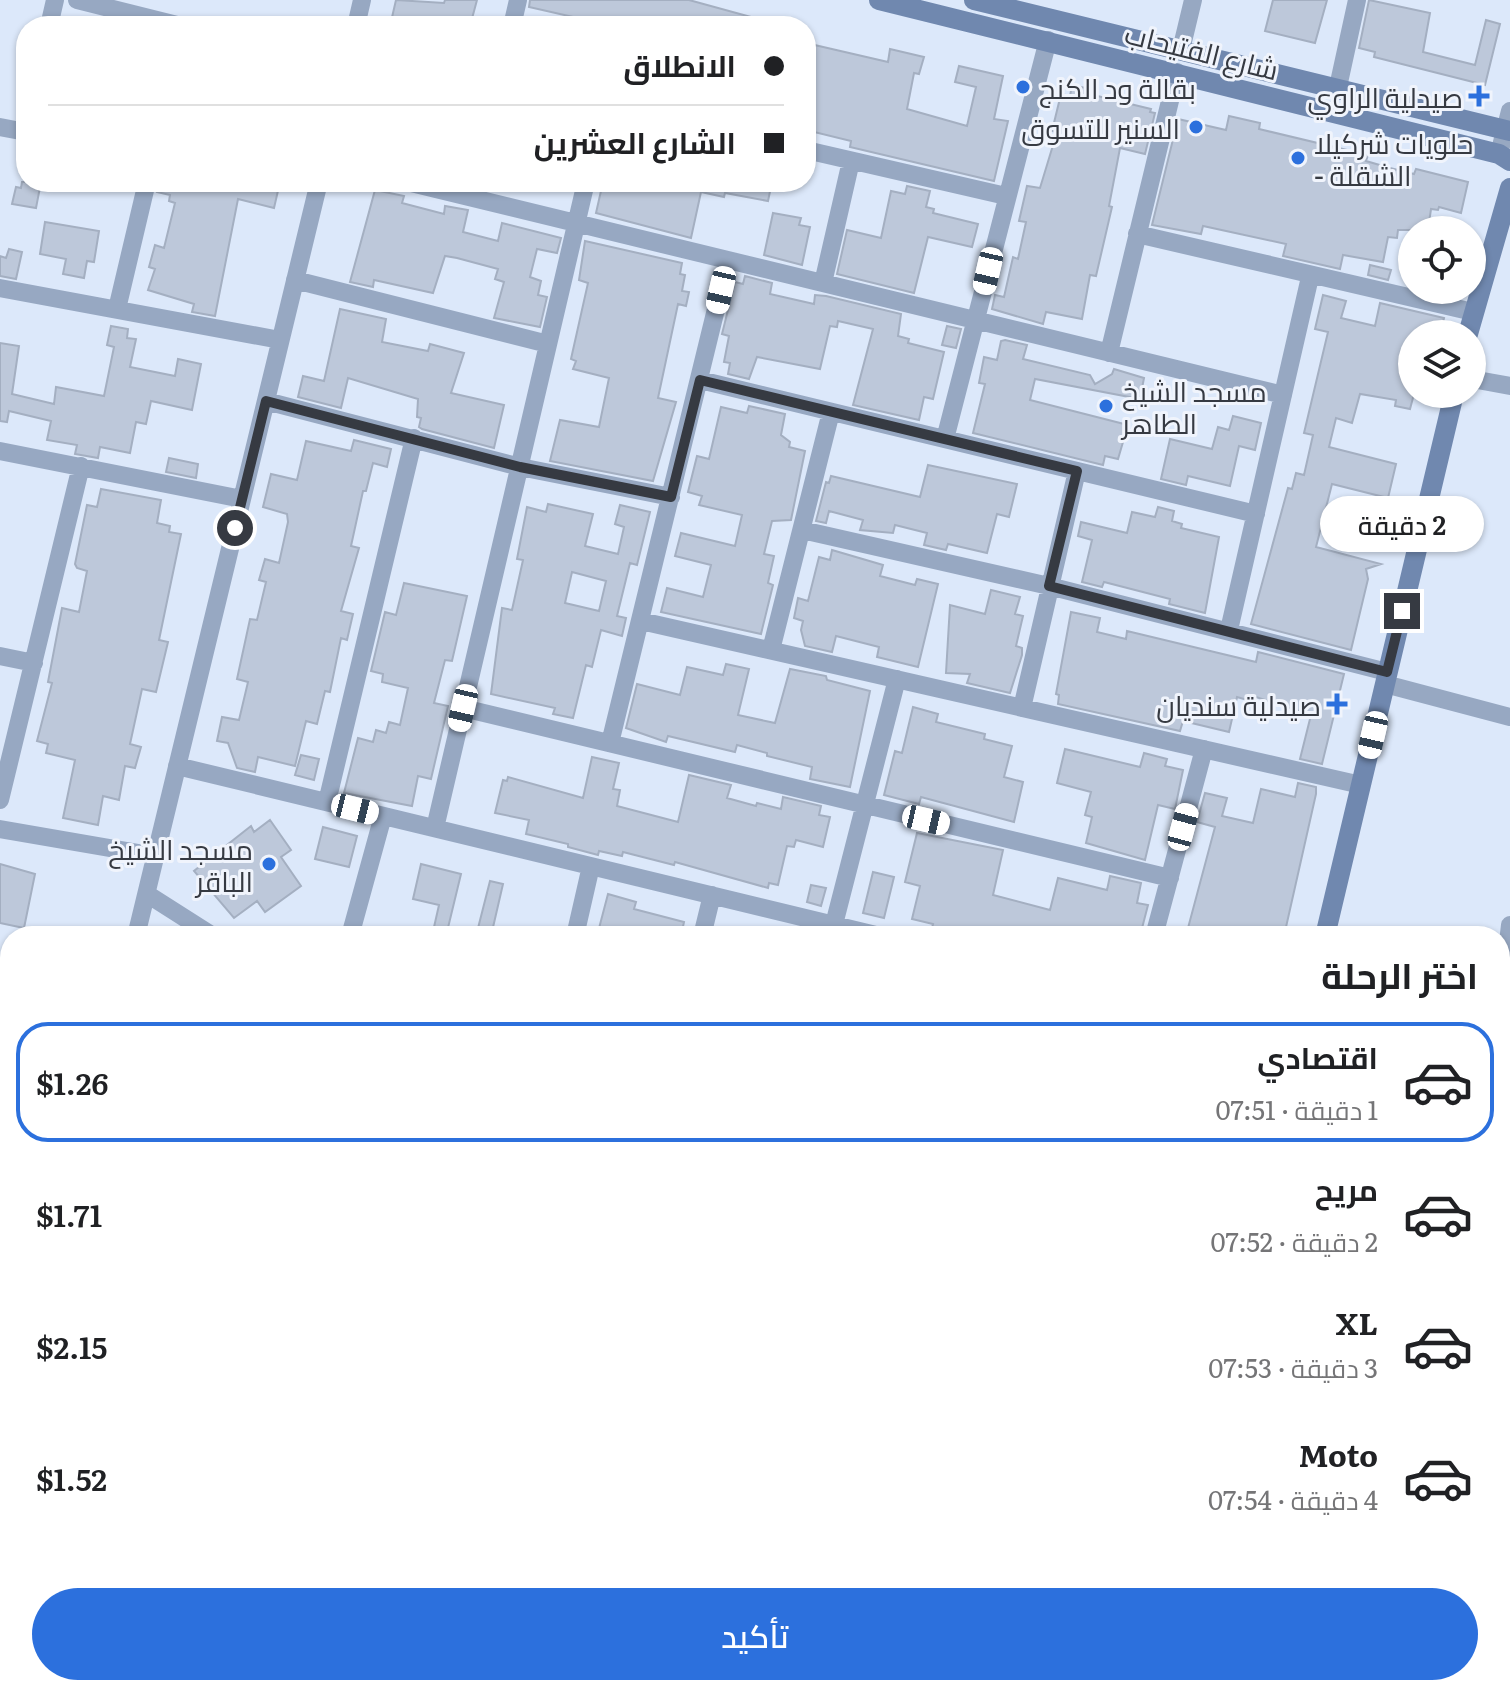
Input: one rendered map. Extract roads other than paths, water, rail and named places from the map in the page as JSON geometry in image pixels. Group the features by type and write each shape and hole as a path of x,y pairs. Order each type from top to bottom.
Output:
{"main road":[{"name":"شارع الفتيحاب","path":"879,0 1177,72 1505,158"},
{"name":"شارع الفتيحاب","path":"974,0 1029,7 1181,50 1509,124"},
{"path":"1471,320 1510,188"},
{"path":"1327,926 1451,408"}],"street":[{"path":"77,0 141,16"},
{"path":"1181,50 1193,0"},
{"path":"1338,87 1357,0"},
{"path":"945,439 1048,40"},
{"path":"1109,353 1177,72"},
{"path":"1505,158 1509,124"},
{"path":"816,152 1006,196"},
{"path":"823,283 851,161"},
{"path":"117,309 145,192"},
{"path":"139,926 317,192"},
{"path":"481,192 577,223 1283,395"},
{"path":"435,828 584,192"},
{"path":"1137,234 1310,277 1473,312"},
{"path":"610,743 728,260"},
{"path":"1229,630 1310,277"},
{"path":"295,280 548,344"},
{"path":"0,288 280,340"},
{"path":"700,380 1256,514"},
{"path":"1486,382 1510,386"},
{"path":"266,401 520,467 671,497"},
{"path":"771,650 831,412"},
{"path":"327,802 414,438"},
{"path":"0,451 242,499"},
{"path":"0,800 81,466"},
{"path":"1022,708 1077,471"},
{"path":"802,530 1229,630 1510,717"},
{"path":"641,621 1361,785"},
{"path":"0,656 34,663"},
{"path":"833,926 897,679"},
{"path":"463,708 1170,878"},
{"path":"1157,926 1204,749"},
{"path":"177,766 712,895 818,926"},
{"path":"353,926 383,816"},
{"path":"0,829 156,856"},
{"path":"577,926 591,866"},
{"path":"147,894 197,926"},
{"path":"704,926 712,895"}],"place":[{"name":"بقالة ود الكنج","path":"1023,87"},
{"name":"صيدلية الراوي","path":"1479,96"},
{"name":"السنير للتسوق","path":"1196,127"},
{"name":"حلويات شركيلا - الشقلة","path":"1298,158"},
{"name":"مسجد الشيخ الطاهر","path":"1106,406"},
{"name":"صيدلية سنديان","path":"1337,704"},
{"name":"مسجد الشيخ الباقر","path":"269,864"}]}
